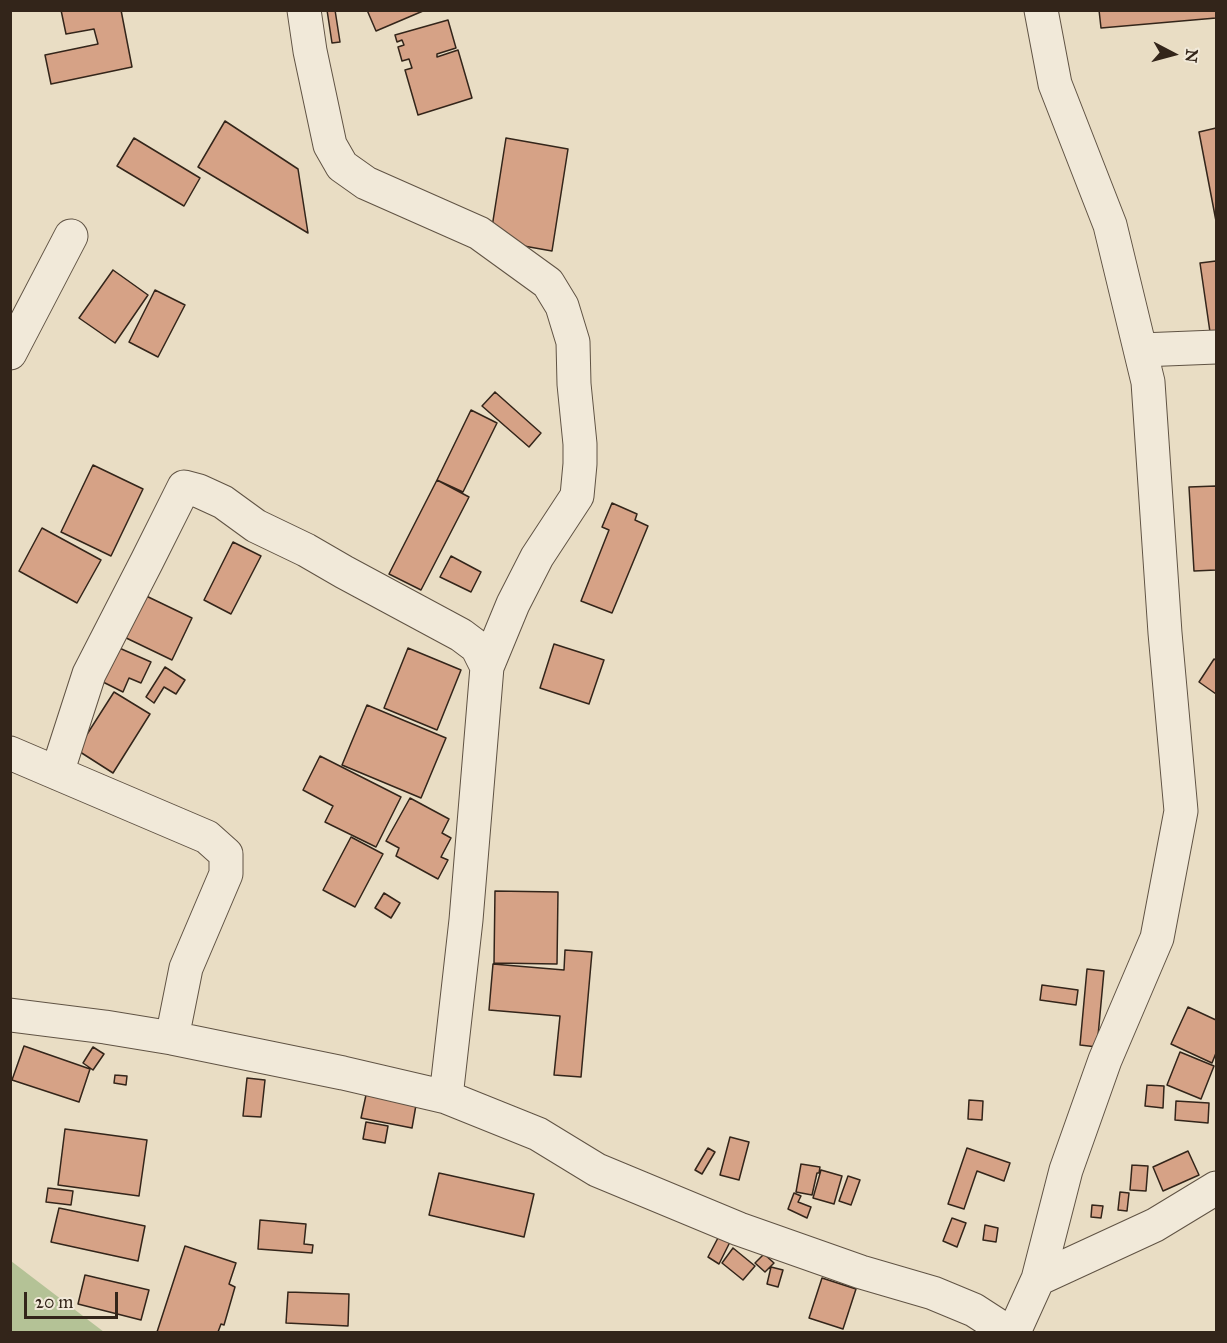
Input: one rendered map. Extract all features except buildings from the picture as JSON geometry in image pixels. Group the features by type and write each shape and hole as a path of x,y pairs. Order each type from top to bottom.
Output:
{"street":[{"path":"304,10 310,51 330,145 342,166 366,183 479,233 548,283 562,306 573,342 574,384 580,444 577,496 537,557 513,604 487,667 466,920 446,1097"},
{"path":"1014,1332 1038,1279 1066,1170 1106,1060 1157,938 1180,811 1148,382 1110,225 1055,84 1041,10"},
{"path":"10,353 70,236"},
{"path":"1141,350 1216,347"},
{"path":"57,773 89,674 184,487 223,502 256,526 306,550 461,634 477,647 487,667"},
{"path":"10,753 207,837 226,854 226,874 186,968 172,1038"},
{"path":"10,1015 172,1038 446,1097 538,1134 597,1170 739,1229 861,1272 933,1293 974,1310 1008,1332"},
{"path":"1038,1279 1155,1225 1216,1188"}],"green space":[{"path":"11,1261 104,1332 11,1332"}]}
